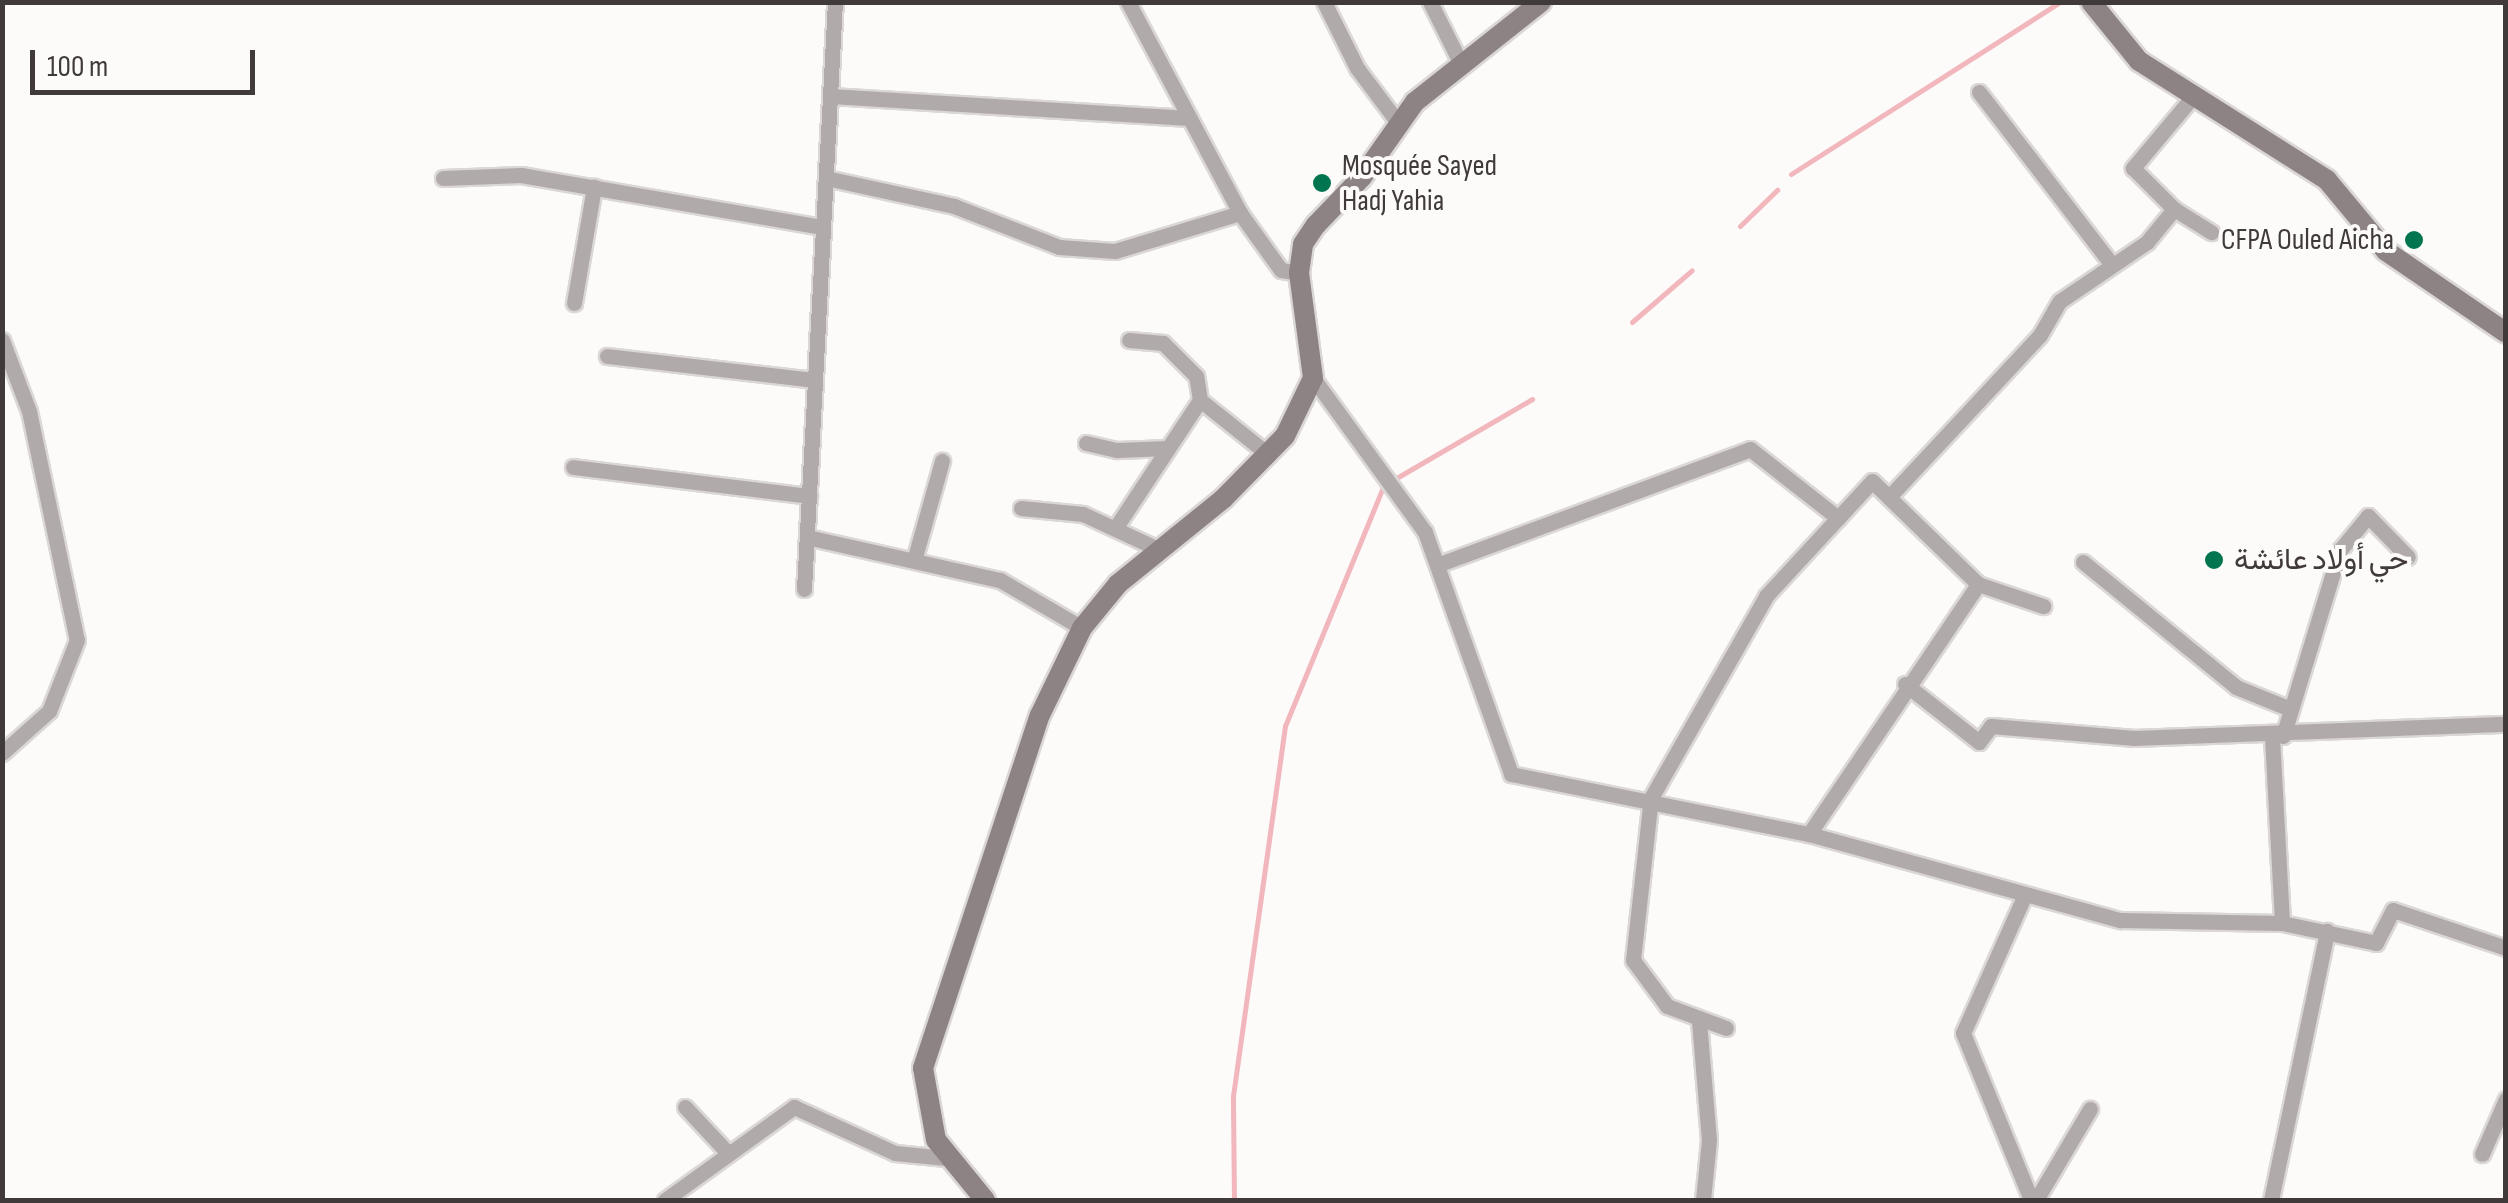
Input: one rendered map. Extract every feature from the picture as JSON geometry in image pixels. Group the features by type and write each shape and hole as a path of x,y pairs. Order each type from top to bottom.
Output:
{"street":[{"path":"804,589 835,2"},
{"path":"1128,2 1240,213 1281,270 1299,272"},
{"path":"1324,2 1357,68 1396,120"},
{"path":"1430,2 1462,66"},
{"path":"1541,2 1396,120 1362,177 1303,244 1299,272 1312,378 1425,532 1511,774 1651,798 1809,834 2023,898 2120,920 2282,923 2376,943 2393,910 2506,948"},
{"path":"2090,2 2140,61 2328,180 2386,251 2506,332"},
{"path":"1979,92 2110,262"},
{"path":"2195,94 2133,168 2174,209 2210,232"},
{"path":"830,96 1189,118"},
{"path":"442,178 521,174 823,227"},
{"path":"826,178 954,206 1060,246 1115,251 1240,213"},
{"path":"574,304 594,187"},
{"path":"1890,498 2040,335 2060,301 2110,262 2147,242 2174,209"},
{"path":"2,340 29,411 77,640 49,711 2,753"},
{"path":"1129,340 1163,343 1196,376 1200,400 1270,454"},
{"path":"607,356 815,380"},
{"path":"989,1199 946,1158 925,1102 923,1068 1027,751 1082,628 1156,548 1270,454 1312,378"},
{"path":"1116,526 1200,400"},
{"path":"1086,443 1117,450 1168,448"},
{"path":"1438,565 1750,449 1838,518"},
{"path":"915,557 942,462"},
{"path":"573,467 809,496"},
{"path":"1726,1028 1699,1021 1658,998 1633,960 1651,798 1766,596 1872,480 1978,584 2043,606"},
{"path":"1021,508 1083,514 1116,526 1156,548"},
{"path":"2282,923 2277,737 2340,550 2368,516 2408,556"},
{"path":"807,537 915,557 1000,580 1082,628"},
{"path":"2083,562 2236,687 2288,708"},
{"path":"1809,834 1905,684 1978,584"},
{"path":"1905,684 1979,742 1991,726 2134,738 2277,737 2506,724"},
{"path":"2023,898 1964,1033 2033,1200"},
{"path":"2272,1200 2326,931"},
{"path":"1699,1021 1710,1140 1700,1199"},
{"path":"2482,1154 2506,1099"},
{"path":"686,1107 726,1152"},
{"path":"674,1199 726,1152 794,1107 894,1153 946,1158"},
{"path":"2033,1200 2090,1110"}],"waterway":[{"path":"1791,174 2060,2"},
{"path":"1740,226 1777,190"},
{"path":"1632,322 1692,270"},
{"path":"1393,480 1532,399"},
{"path":"1234,1200 1233,1096 1285,726 1382,489"}],"place":[{"name":"Mosquée Sayed Hadj Yahia","path":"1322,183"},
{"name":"CFPA Ouled Aicha","path":"2414,240"},
{"name":"حي أولاد عائشة","path":"2214,560"}]}
